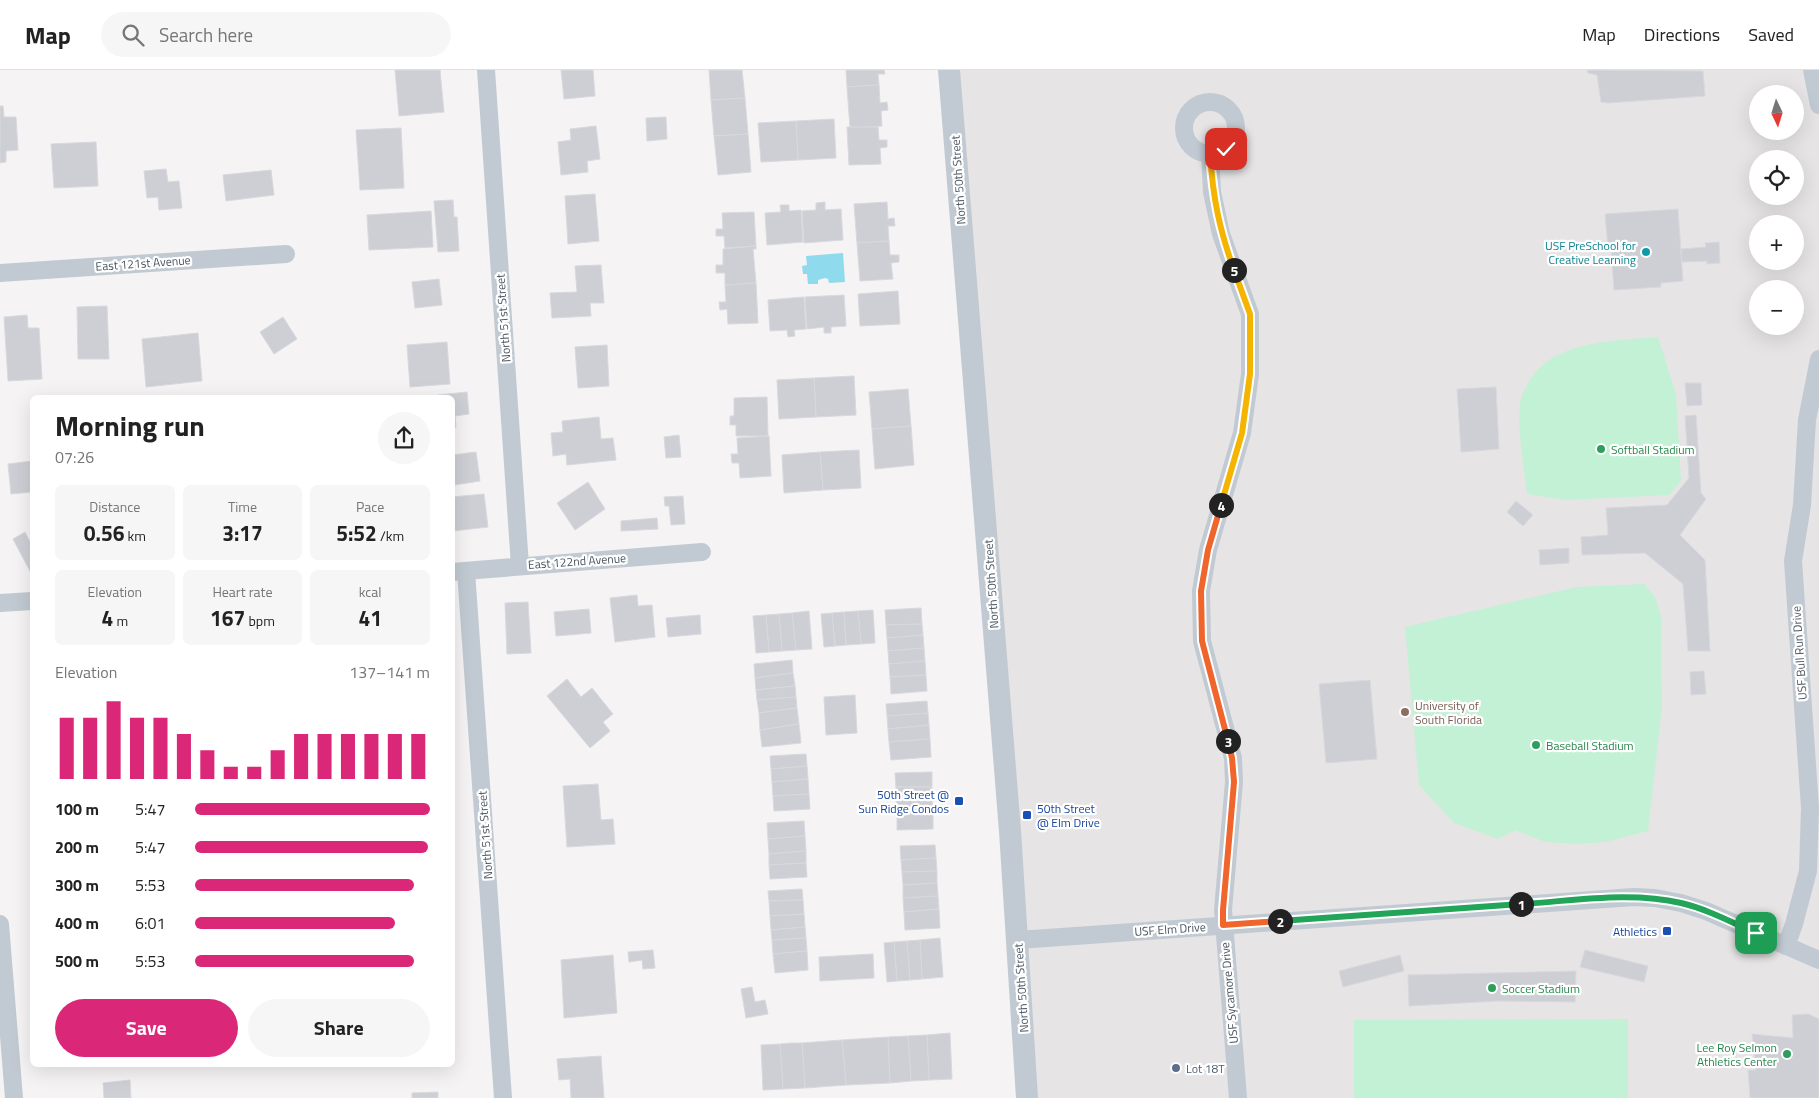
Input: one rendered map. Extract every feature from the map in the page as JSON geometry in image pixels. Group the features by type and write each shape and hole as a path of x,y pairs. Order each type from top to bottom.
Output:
{"street":[{"name":"North 51st Street","path":"486,70 520,566"},
{"name":"North 50th Street","path":"949,70 986,517 1028,1098"},
{"path":"1812,70 1819,105"},
{"name":"USF Sycamore Drive","path":"1210,154 1212,192 1221,234 1250,314 1250,374 1242,433 1208,550 1201,591 1202,641 1232,758 1234,782 1223,925 1238,1098"},
{"name":"East 121st Avenue","path":"0,273 286,254"},
{"name":"USF Bull Run Drive","path":"1786,946 1808,871 1810,808 1793,561 1802,505 1807,420 1819,359"},
{"name":"East 122nd Avenue","path":"459,572 702,552"},
{"name":"North 51st Street","path":"459,572 503,1098"},
{"path":"0,603 30,601"},
{"name":"USF Elm Drive","path":"1018,940 1634,897 1681,903 1706,911 1819,960"},
{"path":"0,924 14,1098"}],"shaded area":[{"name":"University of South Florida","path":"948,70 1819,70 1819,1098 1018,1098"}],"green space":[{"name":"Softball Stadium","path":"1658,337 1676,394 1681,481 1669,495 1565,500 1527,494 1519,420 1521,398 1537,370 1551,359 1567,351 1585,346 1604,342"},
{"name":"Baseball Stadium","path":"1644,584 1655,597 1661,616 1662,706 1648,831 1605,842 1578,844 1545,842 1515,830 1498,839 1454,823 1419,785 1405,627 1577,587"},
{"path":"1628,1019 1628,1098 1354,1098 1354,1020"}],"water":[{"path":"843,253 845,282 829,283 828,279 825,278 818,280 818,284 808,284 807,274 803,274 802,266 807,265 806,256"}],"building":[{"path":"395,70 440,70 444,112 399,116"},
{"path":"561,70 593,70 595,96 564,99"},
{"path":"709,70 742,70 745,98 711,100"},
{"path":"846,70 884,70 885,74 878,74 879,85 847,87"},
{"path":"1587,70 1703,71 1705,96 1601,102 1597,75 1588,73"},
{"path":"879,85 880,103 887,102 888,110 881,111 882,126 850,128 847,87"},
{"path":"745,98 748,134 714,136 711,100"},
{"path":"0,106 3,106 4,117 16,117 18,150 6,151 6,162 0,163"},
{"path":"666,117 667,139 647,141 646,118"},
{"path":"834,119 836,158 798,160 796,121"},
{"path":"796,121 798,160 761,162 758,123"},
{"path":"596,126 600,159 587,161 588,172 561,175 558,142 571,140 570,129"},
{"path":"847,127 878,127 879,140 887,140 887,147 880,148 881,164 849,165"},
{"path":"401,128 404,188 360,190 356,130"},
{"path":"748,134 751,172 718,175 714,136"},
{"path":"96,142 98,186 54,188 51,144"},
{"path":"166,169 168,182 179,181 182,208 159,210 158,197 147,198 144,171"},
{"path":"271,170 274,195 226,201 223,175"},
{"path":"595,194 599,241 568,244 565,196"},
{"path":"453,200 454,217 457,217 459,251 438,252 434,201"},
{"path":"825,202 825,210 841,209 843,240 804,243 802,211 816,210 816,203"},
{"path":"887,202 888,219 894,218 895,226 888,226 889,241 857,243 854,204"},
{"path":"780,205 789,205 789,211 801,210 803,242 767,245 765,213 781,212"},
{"name":"USF PreSchool for Creative Learning","path":"1678,209 1683,281 1661,283 1661,287 1614,290 1611,248 1608,248 1605,214"},
{"path":"431,211 433,247 369,250 367,215"},
{"path":"754,212 756,246 725,248 724,236 716,236 716,229 723,229 722,213"},
{"path":"889,241 890,255 899,255 899,262 891,263 893,279 860,281 857,243"},
{"path":"1719,242 1720,263 1707,264 1707,261 1682,262 1681,249 1706,247 1705,243"},
{"path":"756,246 756,249 753,249 756,283 725,285 725,273 716,273 716,265 723,265 723,249"},
{"path":"601,265 604,303 590,303 591,316 552,318 550,293 577,292 575,266"},
{"path":"439,279 442,305 415,308 412,282"},
{"path":"756,283 758,323 728,324 727,309 720,310 719,302 726,302 725,285"},
{"path":"898,291 900,324 860,326 858,294"},
{"path":"844,295 846,326 831,327 831,333 824,333 824,327 807,329 805,297"},
{"path":"804,297 806,329 794,330 795,336 788,337 787,330 770,331 768,300"},
{"path":"107,306 109,359 78,359 77,307"},
{"path":"27,315 28,328 39,328 42,379 8,381 4,317"},
{"path":"283,317 297,339 274,354 260,332"},
{"path":"198,333 202,381 146,387 142,339"},
{"path":"447,342 450,384 410,387 407,345"},
{"path":"607,345 609,386 578,388 575,347"},
{"path":"854,376 856,415 816,417 814,378"},
{"path":"814,378 816,417 779,419 777,380"},
{"path":"1685,383 1701,383 1702,405 1687,406"},
{"path":"1496,387 1499,449 1461,452 1457,389"},
{"path":"908,389 911,426 872,429 869,392"},
{"path":"467,392 469,414 455,416 455,395 438,395"},
{"path":"767,397 768,436 736,436 736,425 730,425 730,416 734,416 734,398"},
{"path":"1696,415 1701,493 1706,499 1680,535 1705,560 1710,651 1688,651 1683,584 1645,553 1582,555 1581,537 1608,535 1606,508 1667,505 1689,478 1685,416"},
{"path":"599,417 601,439 613,438 616,460 567,465 566,454 553,456 551,433 563,432 562,421"},
{"path":"911,426 914,465 875,469 872,429"},
{"path":"679,435 681,457 666,458 664,437"},
{"path":"769,436 771,476 740,478 739,463 732,463 731,454 738,454 737,438"},
{"path":"859,450 861,488 823,490 820,452"},
{"path":"476,452 480,481 455,485 455,455"},
{"path":"820,452 823,490 784,493 782,455"},
{"path":"30,461 30,492 11,494 8,464"},
{"path":"588,482 605,509 575,530 557,503"},
{"path":"484,494 488,527 455,531 455,497"},
{"path":"683,496 685,524 671,525 669,506 665,506 664,497"},
{"path":"1516,501 1533,515 1523,526 1507,512"},
{"path":"657,518 658,529 621,531 621,521"},
{"path":"25,532 30,542 30,571 13,539"},
{"path":"1569,548 1569,563 1540,565 1539,550"},
{"path":"637,595 638,606 652,605 655,637 615,642 610,598"},
{"path":"528,602 531,653 507,654 505,603"},
{"path":"921,608 922,624 886,625 885,610"},
{"path":"589,609 591,633 556,636 554,612"},
{"path":"873,610 875,643 861,644 858,611"},
{"path":"809,611 812,649 796,650 792,613"},
{"path":"858,611 861,644 846,645 844,612"},
{"path":"844,612 846,645 835,646 832,613"},
{"path":"792,613 796,650 782,651 779,614"},
{"path":"832,613 835,646 824,647 821,614"},
{"path":"779,614 782,651 769,652 766,615"},
{"path":"700,615 701,634 668,637 666,618"},
{"path":"766,615 769,652 756,653 753,616"},
{"path":"922,624 923,635 887,638 886,625"},
{"path":"923,635 924,648 888,651 887,638"},
{"path":"924,648 925,661 889,664 888,651"},
{"path":"792,660 793,673 755,678 754,664"},
{"path":"925,661 926,675 890,677 889,664"},
{"path":"1704,671 1706,694 1691,695 1690,672"},
{"path":"793,673 795,686 756,690 755,678"},
{"path":"926,675 927,691 891,694 890,677"},
{"path":"567,679 581,697 592,688 613,714 603,722 610,731 590,748 547,696"},
{"path":"1370,680 1377,759 1326,763 1319,684"},
{"path":"795,686 796,697 757,700 756,690"},
{"path":"855,695 857,733 826,735 824,697"},
{"path":"796,697 797,708 759,713 757,700"},
{"path":"927,701 928,713 887,716 886,704"},
{"path":"797,708 799,724 760,730 759,713"},
{"path":"928,713 929,725 888,729 887,716"},
{"path":"799,724 801,743 762,747 760,730"},
{"path":"929,725 930,739 889,742 888,729"},
{"path":"930,739 931,757 891,760 889,742"},
{"path":"806,754 807,766 771,769 770,756"},
{"path":"807,766 808,779 772,782 771,769"},
{"path":"932,772 932,787 896,787 895,773"},
{"path":"808,779 809,794 773,796 772,782"},
{"path":"598,784 601,820 613,819 615,844 567,847 563,786"},
{"path":"896,787 932,787 932,800 896,800"},
{"path":"809,794 810,809 774,811 773,796"},
{"path":"896,800 932,800 933,813 897,813"},
{"path":"897,813 933,813 933,829 897,830"},
{"path":"804,821 805,836 768,839 767,823"},
{"path":"805,836 806,851 769,854 768,839"},
{"path":"935,845 936,858 901,860 900,846"},
{"path":"806,851 806,863 769,865 769,854"},
{"path":"936,858 937,871 902,872 901,860"},
{"path":"806,863 807,877 770,879 769,865"},
{"path":"937,871 937,883 903,885 902,872"},
{"path":"937,883 938,896 903,898 903,885"},
{"path":"802,889 803,900 769,901 768,891"},
{"path":"938,896 939,909 904,912 903,898"},
{"path":"803,900 804,914 770,916 769,901"},
{"path":"939,909 940,928 905,930 904,912"},
{"path":"804,914 805,927 771,930 770,916"},
{"path":"805,927 806,938 772,940 771,930"},
{"path":"806,938 807,951 773,954 772,940"},
{"path":"940,938 943,977 922,979 920,940"},
{"path":"920,940 922,979 910,980 907,941"},
{"path":"907,941 910,980 897,981 894,942"},
{"path":"894,942 897,981 887,982 884,943"},
{"path":"653,950 655,968 643,969 642,960 629,962 628,952"},
{"path":"1585,950 1648,966 1644,982 1580,967"},
{"path":"807,951 808,970 775,973 773,954"},
{"path":"873,954 874,978 820,981 819,957"},
{"path":"613,955 617,1013 564,1018 561,960"},
{"path":"1400,955 1404,971 1343,987 1339,971"},
{"name":"Soccer Stadium","path":"1576,971 1575,1002 1498,1001 1409,1006 1408,975"},
{"path":"752,987 755,1002 765,1000 768,1014 746,1018 741,989"},
{"name":"Lee Roy Selmon Athletics Center","path":"1808,1014 1819,1019 1819,1098 1750,1098 1748,1070 1756,1070 1752,1034 1793,1038 1792,1015"},
{"path":"950,1033 952,1079 929,1080 927,1035"},
{"path":"927,1035 929,1080 911,1081 908,1036"},
{"path":"908,1036 911,1081 890,1083 888,1037"},
{"path":"888,1037 890,1083 846,1085 842,1040"},
{"path":"842,1040 846,1085 805,1088 802,1043"},
{"path":"802,1043 805,1088 783,1089 780,1044"},
{"path":"780,1044 783,1089 763,1090 761,1045"},
{"path":"601,1056 604,1098 571,1098 570,1079 559,1080 557,1059"},
{"path":"130,1080 131,1098 104,1098 103,1083"},
{"path":"438,1092 438,1098 412,1098 412,1093"}],"place":[{"name":"USF PreSchool for Creative Learning","path":"1646,252"},
{"name":"Softball Stadium","path":"1601,449"},
{"name":"University of South Florida","path":"1405,712"},
{"name":"Baseball Stadium","path":"1536,745"},
{"name":"50th Street @ Sun Ridge Condos","path":"959,801"},
{"name":"50th Street @ Elm Drive","path":"1027,815"},
{"name":"Athletics","path":"1667,931"},
{"name":"Soccer Stadium","path":"1492,988"},
{"name":"Lee Roy Selmon Athletics Center","path":"1787,1054"},
{"name":"Lot 18T","path":"1176,1068"}],"route":[{"path":"1226,149 1210,154 1212,192 1221,234 1250,314 1250,374 1242,433 1208,550 1201,591 1202,641 1232,758 1234,782 1223,925 1634,897 1655,898 1681,903 1706,911 1756,933"}]}
